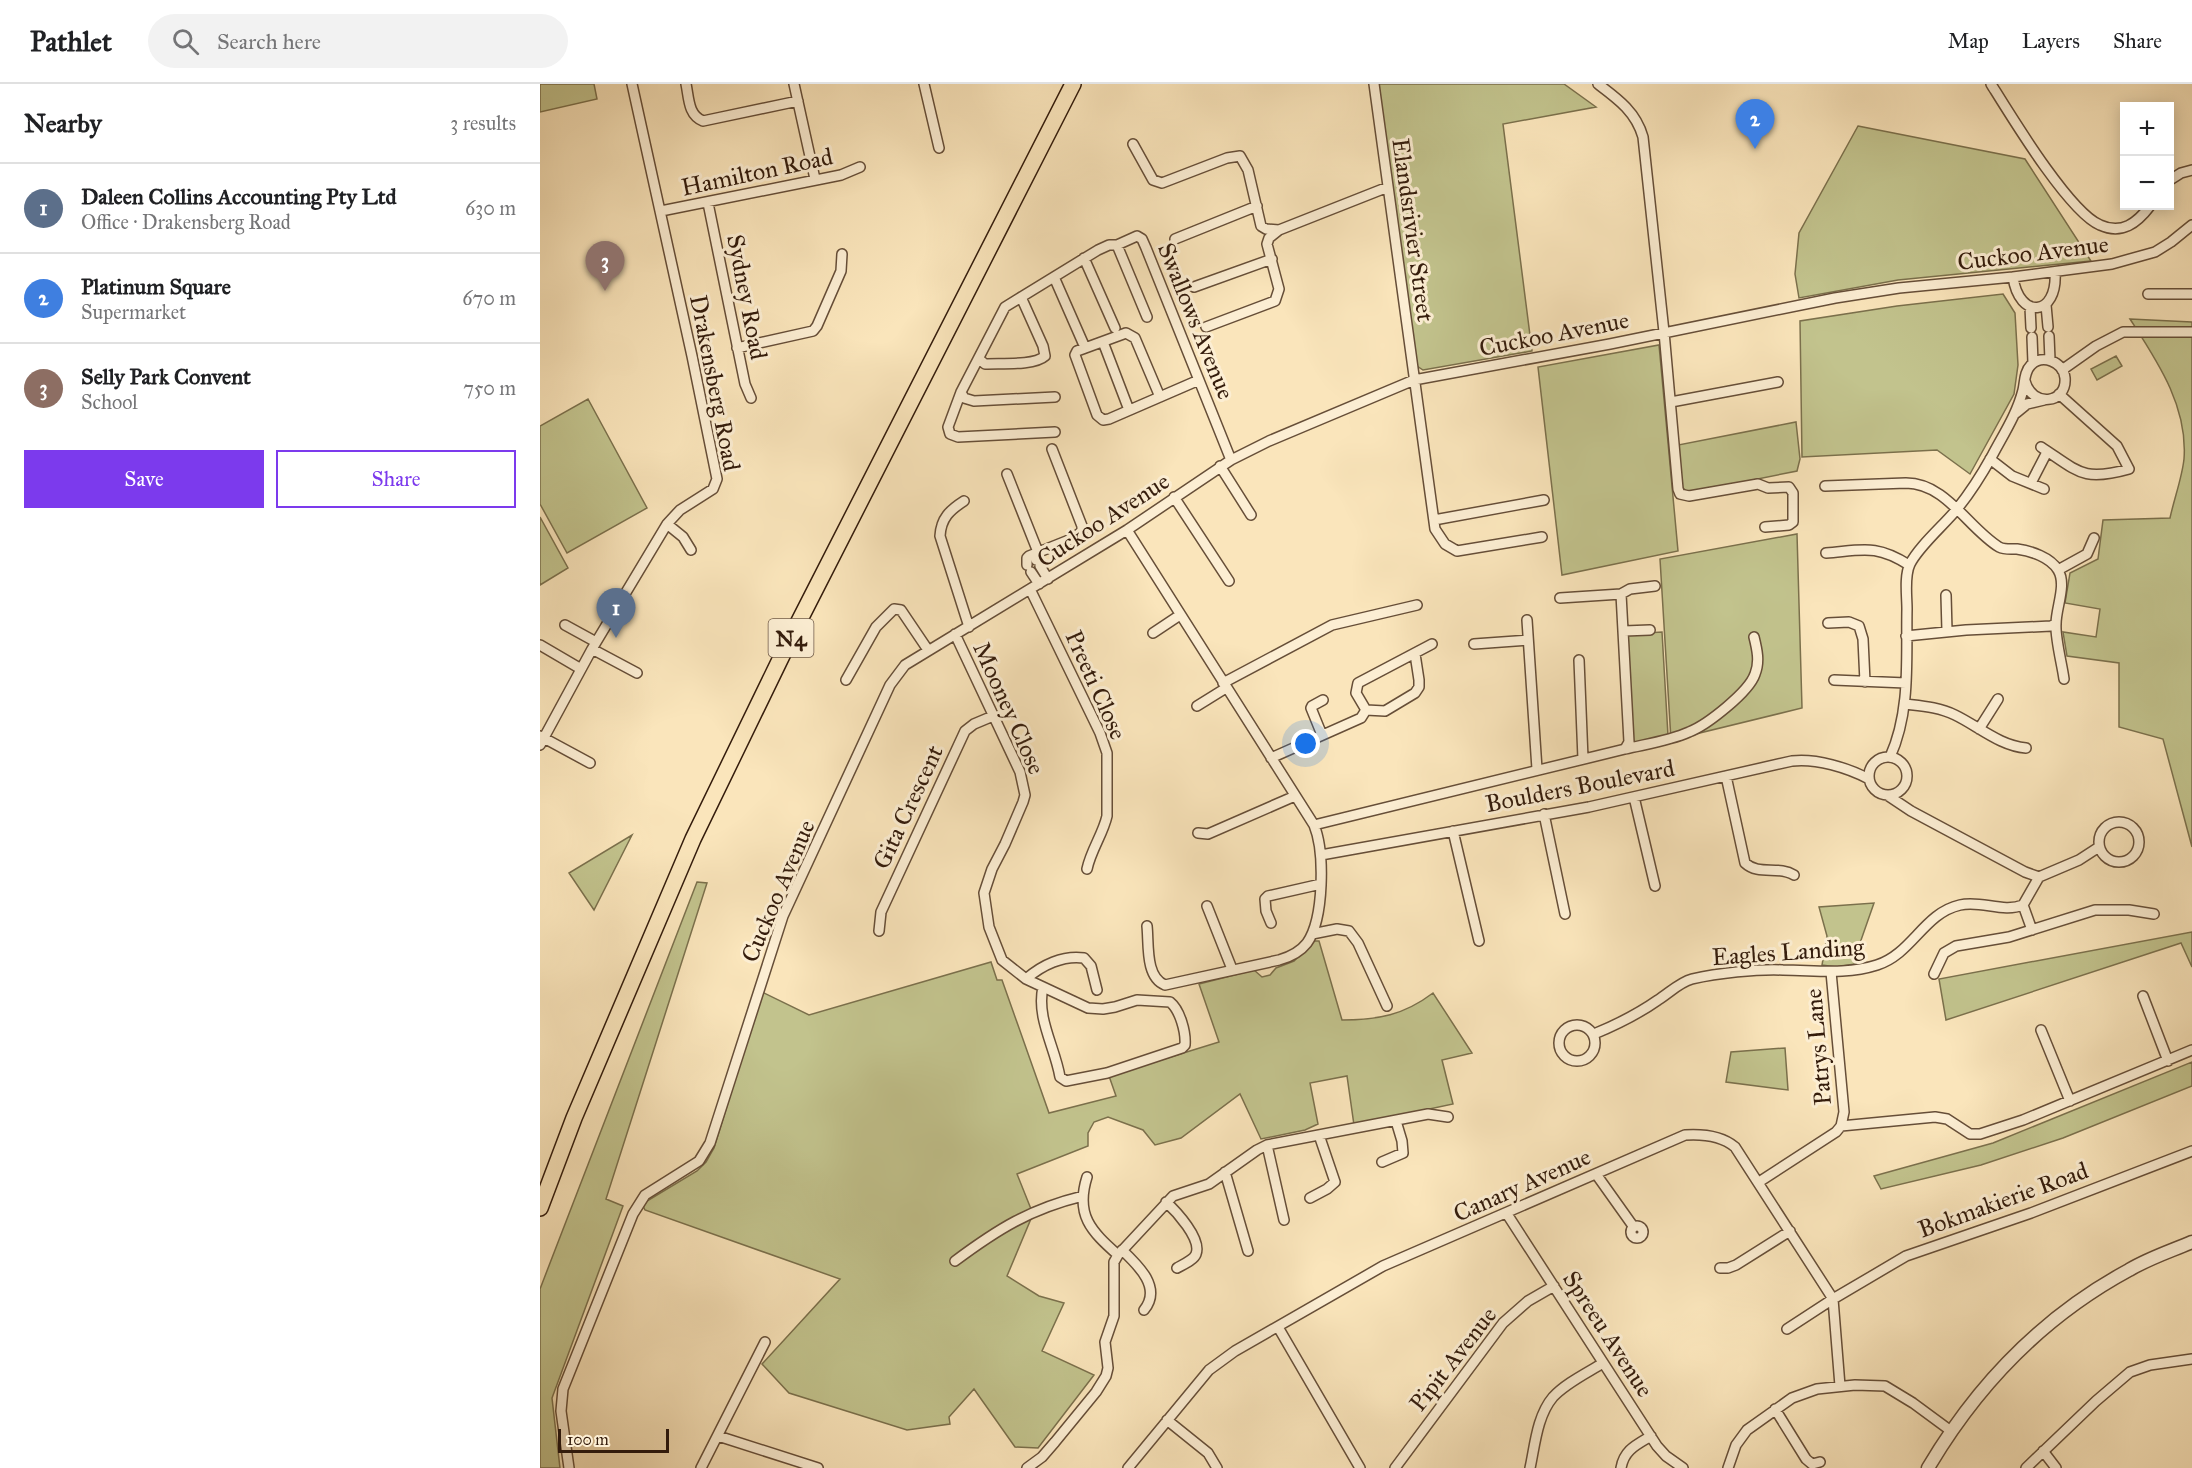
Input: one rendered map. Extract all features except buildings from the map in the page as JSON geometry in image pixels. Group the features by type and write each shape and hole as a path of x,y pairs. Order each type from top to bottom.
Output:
{"highway":[{"path":"1054,121 1067,84"},
{"name":"N4","path":"540,1208 574,1118 693,838 791,638 1073,84"}],"street":[{"name":"Drakensberg Road","path":"541,740 667,524 680,510 713,489 717,479 632,84"},
{"path":"686,84 691,112 703,121 798,101"},
{"path":"794,84 815,179"},
{"path":"924,84 939,148"},
{"name":"Elandsrivier Street","path":"1374,84 1437,535 1449,548 1457,551 1542,537"},
{"path":"1598,84 1633,114 1643,136 1671,402 1677,484 1680,494 1689,496 1758,484 1768,488 1789,488 1793,493 1793,522 1789,525 1765,527"},
{"path":"1990,84 2049,171 2079,210 2102,226 2123,228 2136,222 2146,210"},
{"path":"1133,144 1153,180 1162,183 1227,158 1240,156 1248,170 1261,226 1266,229 1279,230"},
{"name":"Hamilton Road","path":"661,211 841,175 860,168"},
{"path":"2174,177 2192,170"},
{"path":"1206,327 1275,301 1279,289 1267,244 1269,238 1279,230 1388,187"},
{"name":"Sydney Road","path":"708,203 745,384 752,398"},
{"path":"1175,239 1257,206"},
{"name":"Cuckoo Avenue","path":"569,1468 561,1411 563,1389 635,1209 645,1195 695,1165 704,1154 718,1120 774,943 790,900 893,678 905,665 1127,530 1220,466 1288,433 1414,380 1835,298 1899,288 2013,277 2112,264 2155,252 2192,225"},
{"name":"Swallows Avenue","path":"1055,432 958,437 952,436 948,427 961,392 1005,307 1109,244 1117,245 1137,236 1142,239 1231,460"},
{"path":"1117,245 1147,317"},
{"path":"738,348 813,331 818,326 842,271 842,254"},
{"path":"1084,258 1114,328"},
{"path":"1194,287 1272,259"},
{"path":"2050,360 2046,305 2054,291 2055,272"},
{"path":"1053,277 1083,343"},
{"path":"2013,277 2018,296 2030,307 2033,363"},
{"path":"2148,294 2192,294"},
{"path":"979,359 985,364 1030,362 1045,356 1043,346 1021,297"},
{"path":"2030,307 2046,305"},
{"path":"2062,370 2096,346 2123,332 2192,332"},
{"path":"1160,397 1135,338 1131,334 1126,333 1077,351 1075,355 1097,415 1103,420 1108,419 1160,397 1199,380"},
{"path":"1103,342 1129,410"},
{"path":"2011,420 2027,404 2044,400 2059,394 2065,382 2062,370 2056,362 2050,360 2039,360 2033,363 2025,374 2026,388 2032,395 2044,400"},
{"path":"1911,811 1903,788 1907,774 1895,759 1905,704 1909,565 1958,508 1990,459 2018,406 2025,381"},
{"path":"1671,402 1778,382"},
{"path":"961,392 964,398 974,401 1055,397"},
{"path":"2031,483 2044,449 2087,475 2106,475 2130,469 2117,446 2059,394"},
{"path":"1039,584 1026,558 1038,559 1082,531 1052,449"},
{"path":"1990,459 2012,476 2044,489"},
{"path":"1220,466 1251,515"},
{"path":"1007,474 1038,559 1039,584"},
{"path":"1825,486 1912,483 1928,488 1958,508 1990,540 2002,548 2036,554 2052,563 2058,570 2061,585 2055,624 2064,679"},
{"path":"1174,498 1229,581"},
{"path":"1434,520 1544,500"},
{"path":"964,501 947,514 941,525 940,536 969,627"},
{"path":"667,524 683,537 691,550"},
{"path":"1127,530 1314,825 1319,838 1321,855 1321,884 1312,934 1302,948 1292,956 1170,985 1161,984 1154,975 1150,963 1147,926"},
{"path":"2058,570 2087,554 2094,538"},
{"path":"1826,553 1879,550 1894,555 1909,565"},
{"name":"Preeti Close","path":"1039,584 1107,753 1106,823 1090,856 1088,869"},
{"path":"1560,598 1621,594 1630,590 1655,586"},
{"path":"1621,594 1629,742 1625,749"},
{"path":"1946,595 1947,631"},
{"path":"1197,706 1225,685 1332,625 1417,605"},
{"path":"846,680 876,627 894,609 901,610 928,650"},
{"path":"1153,633 1180,615"},
{"path":"1527,620 1537,769"},
{"path":"1828,623 1849,622 1859,626 1863,639 1864,682"},
{"path":"1906,636 2055,624"},
{"path":"565,625 637,673"},
{"path":"1624,631 1650,630"},
{"name":"Mooney Close","path":"955,634 1020,772 1025,795 986,882 985,904 989,927 1002,960 1026,979 1088,1008 1115,1007 1137,1000 1164,1000 1174,1005 1185,1045 1182,1048 1098,1075 1066,1081 1060,1077 1045,1024 1042,1009 1043,987"},
{"path":"1314,825 1688,733 1707,721 1749,685 1756,672 1757,649 1754,637"},
{"path":"1474,644 1528,640"},
{"path":"1366,710 1356,693 1358,683 1432,644"},
{"path":"540,645 581,669"},
{"path":"1366,710 1385,711 1415,693 1419,687 1419,680 1414,654"},
{"path":"1579,660 1583,759"},
{"path":"1834,680 1906,683"},
{"path":"1979,729 1998,699"},
{"path":"1322,735 1311,708 1323,700"},
{"path":"1905,704 1941,710 2008,745 2026,748"},
{"path":"1271,758 1361,718 1366,710"},
{"name":"Gita Crescent","path":"879,931 881,912 965,731 974,724 993,716"},
{"path":"541,740 590,763"},
{"path":"1895,759 1878,760 1871,766 1869,779 1877,792 1887,795 1911,811 2025,873 2038,877"},
{"name":"Boulders Boulevard","path":"1321,855 1634,797 1801,760 1845,769 1869,779"},
{"name":"Boulders Boulevard","path":"1845,769 1871,766"},
{"path":"1725,777 1745,863 1755,870 1779,869 1794,875"},
{"path":"1887,795 1903,788"},
{"path":"1198,833 1208,834 1295,796"},
{"path":"1634,797 1655,886"},
{"path":"1544,814 1565,914"},
{"path":"2116,822 2129,824 2139,841 2135,854 2125,862 2111,861 2101,853 2099,847 2100,833 2109,824 2116,822"},
{"path":"1453,831 1479,941"},
{"path":"2031,930 2023,904 2038,877 2079,860 2099,847"},
{"path":"1271,923 1265,904 1268,896 1321,884"},
{"name":"Eagles Landing","path":"1594,1034 1633,1016 1688,980 1771,970 1852,971 1885,962 1905,949 1933,919 1960,905 2010,908 2023,904"},
{"path":"1207,906 1232,969"},
{"path":"1934,974 1944,953 1950,948 2002,939 2095,910 2129,910 2154,914"},
{"path":"1312,934 1337,928 1348,931 1358,943 1387,1006"},
{"path":"1026,979 1046,965 1073,958 1084,958 1091,966 1097,990"},
{"name":"Patrys Lane","path":"1759,1182 1829,1137 1841,1126 1844,1112 1831,972"},
{"path":"2143,996 2168,1061"},
{"path":"1576,1024 1582,1025 1594,1034 1596,1044 1594,1050 1583,1060 1573,1061 1561,1051 1559,1041 1567,1028 1576,1024"},
{"path":"2042,1030 2070,1101"},
{"path":"1841,1126 1943,1118 1966,1132 1975,1134 2023,1120 2192,1050"},
{"path":"1027,1468 1055,1442 1096,1392 1106,1376 1108,1368 1105,1342 1115,1308 1114,1262 1173,1196 1209,1184 1267,1145 1428,1114 1448,1117"},
{"path":"1382,1162 1403,1153 1404,1148 1396,1120"},
{"name":"Canary Avenue","path":"1128,1468 1215,1364 1383,1266 1507,1214 1673,1139 1695,1134 1719,1138 1732,1144 1759,1182 1833,1299 1840,1386"},
{"path":"1310,1198 1333,1186 1335,1182 1320,1135"},
{"path":"1267,1145 1284,1220"},
{"name":"Bokmakierie Road","path":"1787,1329 1898,1260 1926,1248 2013,1220 2192,1151"},
{"path":"1226,1172 1248,1251"},
{"path":"1596,1174 1633,1226"},
{"path":"1087,1177 1083,1196 1086,1220 1089,1227 1140,1269 1152,1293 1151,1302 1144,1311"},
{"path":"955,1261 991,1235 1026,1214 1083,1196"},
{"path":"1166,1202 1189,1230 1197,1246 1197,1254 1177,1268"},
{"name":"Spreeu Avenue","path":"1507,1214 1651,1436 1666,1456 1683,1468"},
{"path":"1720,1268 1736,1265 1790,1231"},
{"path":"1928,1468 1952,1431 1999,1371 2032,1338 2068,1308 2129,1269 2192,1242"},
{"name":"Pipit Avenue","path":"1395,1468 1503,1323 1528,1302 1554,1286"},
{"path":"1278,1327 1360,1468"},
{"path":"701,1468 765,1342"},
{"path":"2026,1468 2130,1372 2150,1365 2192,1359"},
{"path":"1530,1468 1542,1418 1552,1398 1603,1362"},
{"path":"1728,1468 1741,1437 1775,1409 1805,1393 1840,1386 1885,1386 1952,1431"},
{"path":"1775,1409 1806,1459 1812,1464 1820,1462"},
{"path":"1167,1420 1208,1453 1217,1468"},
{"path":"718,1436 818,1468"},
{"path":"1621,1468 1627,1451 1651,1436"},
{"path":"2043,1451 2056,1468"}],"green space":[{"path":"540,84 594,84 597,99 540,112"},
{"path":"1378,84 1564,84 1596,107 1503,124 1532,351 1423,370 1417,366"},
{"path":"1858,126 2025,159 2091,261 1898,280 1799,298 1795,274 1799,233"},
{"path":"2003,294 2015,313 2018,365 2014,394 1970,474 1937,450 1802,457 1800,321 1897,306"},
{"path":"2130,319 2192,322 2192,847 2163,739 2119,727 2119,663 2067,656 2063,632 2096,637 2100,609 2065,603 2070,573 2098,559 2103,520 2170,518 2182,474 2184,439 2176,402 2160,368"},
{"path":"1659,345 1678,551 1562,575 1538,367"},
{"path":"2116,356 2122,366 2097,380 2091,369"},
{"path":"588,399 647,508 567,553 540,504 540,426"},
{"path":"1796,422 1800,459 1797,471 1688,493 1681,486 1678,445"},
{"path":"540,517 568,568 540,585"},
{"path":"1797,534 1802,708 1671,740 1660,559"},
{"path":"1662,632 1668,736 1632,744 1628,636"},
{"path":"632,835 594,910 569,873"},
{"path":"697,882 707,883 606,1199 623,1206 552,1398 560,1468 540,1468 540,1289"},
{"path":"1874,903 1860,943 1861,963 1836,967 1822,965 1827,936 1819,907"},
{"path":"2192,932 2192,967 2181,943 1946,1020 1939,979"},
{"path":"1314,941 1319,941 1342,1020 1390,1015 1412,1006 1433,993 1472,1053 1442,1060 1453,1104 1354,1125 1347,1076 1310,1083 1318,1124 1305,1130 1261,1139 1240,1094 1181,1138 1155,1145 1143,1130 1108,1117 1094,1122 1088,1133 1088,1146 1017,1174 1033,1214 1007,1276 1039,1296 1064,1303 1042,1351 1094,1375 1038,1448 1015,1447 974,1389 949,1417 950,1424 907,1430 789,1393 762,1364 840,1279 645,1210 642,1204 697,1171 706,1162 714,1148 762,992 809,1015 991,962 997,980 1002,980 1049,1113 1116,1096 1109,1076 1219,1042 1199,984 1254,970 1262,977 1270,975 1276,968 1294,961"},
{"path":"1785,1048 1788,1090 1726,1082 1731,1052"},
{"path":"2192,1062 2192,1086 2063,1138 1981,1165 1881,1189 1874,1176 1993,1143"}],"place":[{"name":"Platinum Square","path":"1755,149"},
{"name":"Selly Park Convent","path":"605,291"},
{"name":"Daleen Collins Accounting Pty Ltd","path":"616,638"}]}
